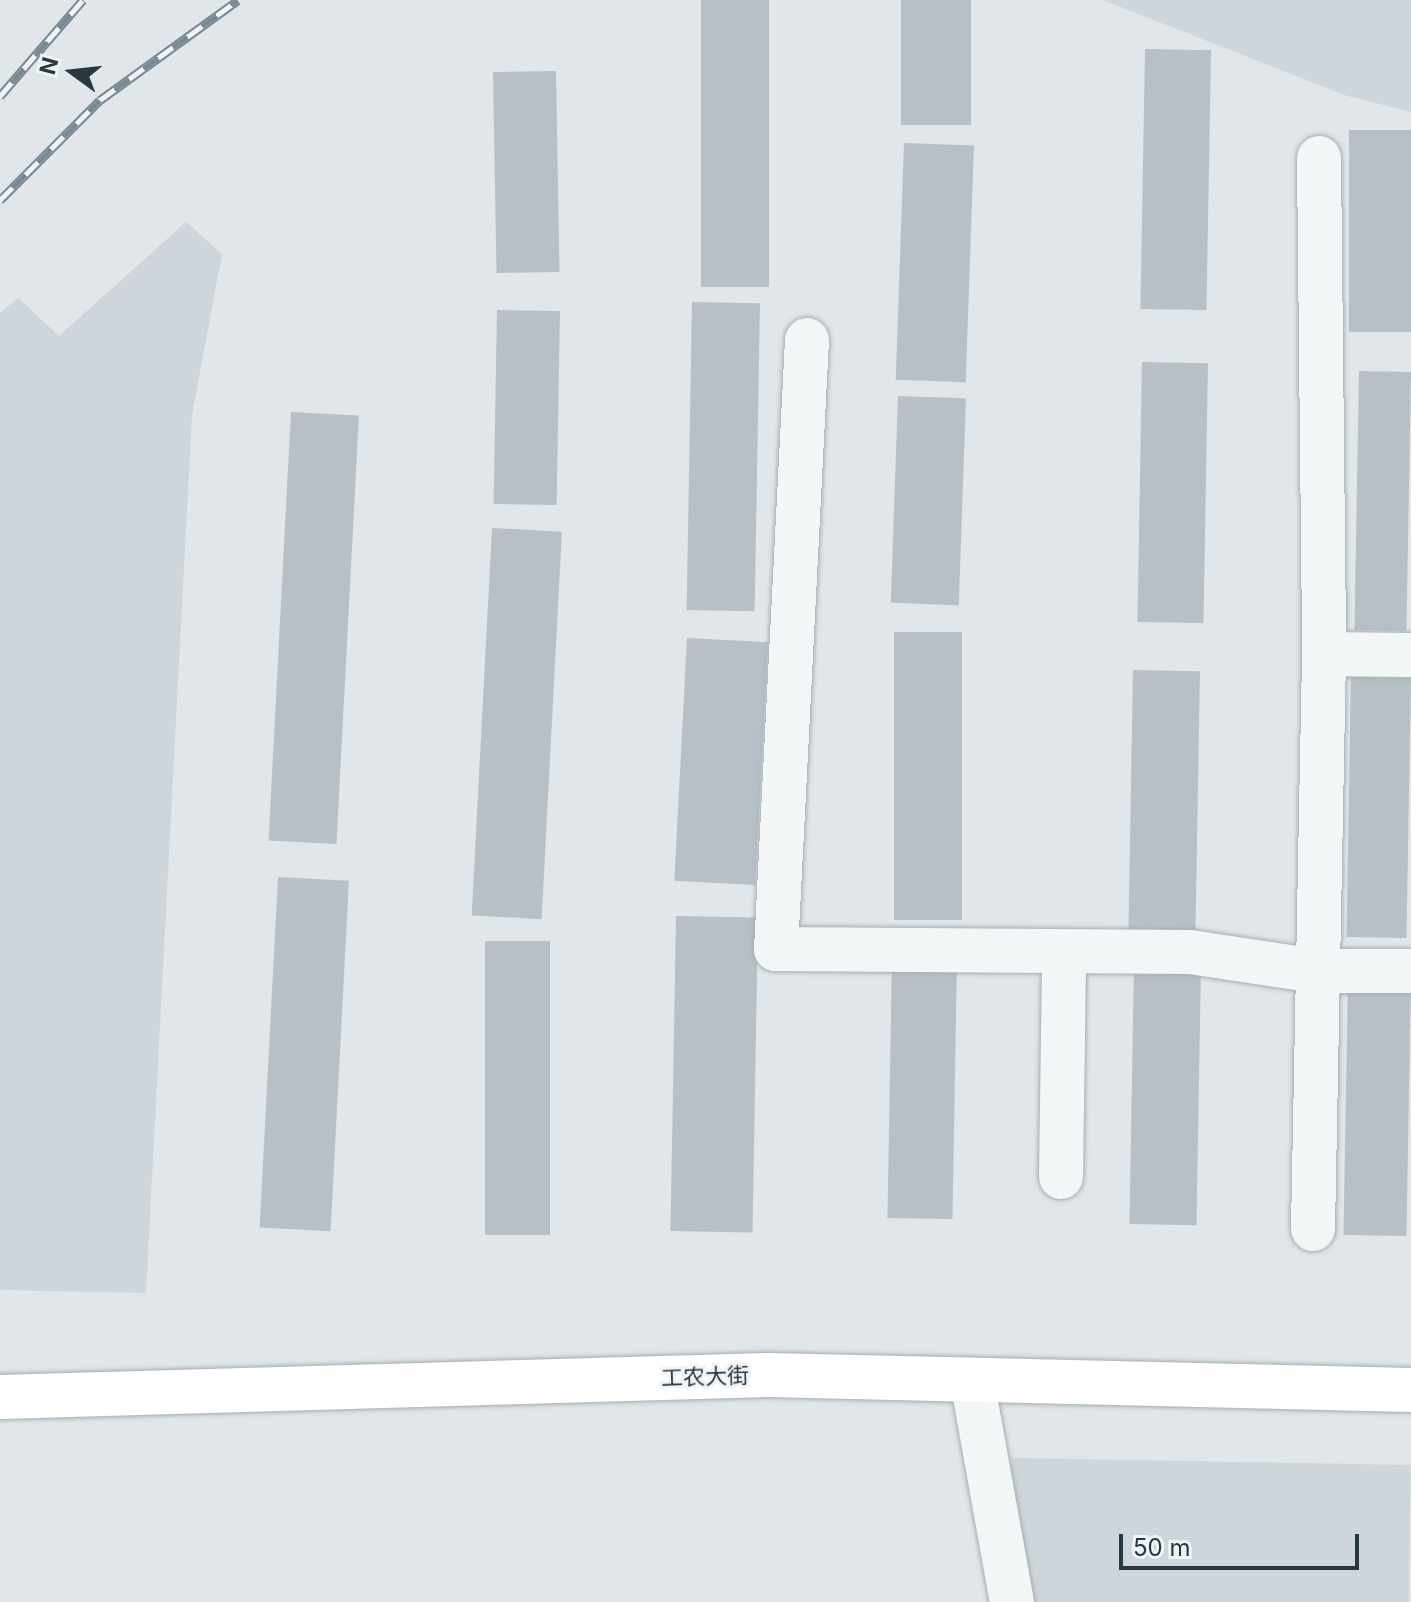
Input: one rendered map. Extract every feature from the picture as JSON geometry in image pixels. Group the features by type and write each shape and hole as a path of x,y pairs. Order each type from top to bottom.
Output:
{"main road":[{"name":"工农大街","path":"0,1397 769,1375 1411,1390"}],"street":[{"path":"1313,1229 1324,654 1319,158"},
{"path":"807,340 776,949 1064,954 1190,952 1317,971 1411,971"},
{"path":"1324,654 1411,655"},
{"path":"1061,1177 1064,954"},
{"path":"972,1380 1012,1602"}],"shaded area":[{"path":"1103,0 1411,0 1411,112 1344,95"},
{"path":"186,222 222,254 192,415 146,1293 0,1290 0,313 18,298 59,336"},
{"path":"1012,1458 1411,1465 1409,1602 1009,1602"}],"building":[{"path":"701,0 769,0 769,287 701,287"},
{"path":"901,0 971,0 971,125 901,125"},
{"path":"1145,49 1211,50 1206,310 1140,309"},
{"path":"556,71 560,272 497,273 493,72"},
{"path":"1349,130 1411,130 1411,332 1349,332"},
{"path":"904,143 974,145 966,382 896,380"},
{"path":"692,302 760,303 755,611 687,610"},
{"path":"497,310 560,311 557,505 494,504"},
{"path":"1142,362 1208,363 1203,623 1137,622"},
{"path":"1359,371 1411,372 1406,631 1354,630"},
{"path":"898,396 966,398 959,605 891,603"},
{"path":"291,412 359,416 336,844 269,840"},
{"path":"492,528 562,532 542,919 472,915"},
{"path":"894,632 962,632 962,920 894,920"},
{"path":"687,638 768,642 755,885 674,881"},
{"path":"1133,670 1200,671 1195,930 1128,929"},
{"path":"1351,677 1411,678 1406,938 1346,937"},
{"path":"278,877 349,881 331,1231 260,1228"},
{"path":"676,916 758,917 752,1232 671,1231"},
{"path":"485,941 550,941 550,1235 485,1235"},
{"path":"892,957 957,958 952,1219 887,1218"},
{"path":"1134,964 1201,965 1196,1225 1129,1224"},
{"path":"1348,975 1411,976 1406,1236 1343,1235"}],"railway":[{"path":"0,96 83,0"},
{"path":"0,200 100,100 238,0"}]}
